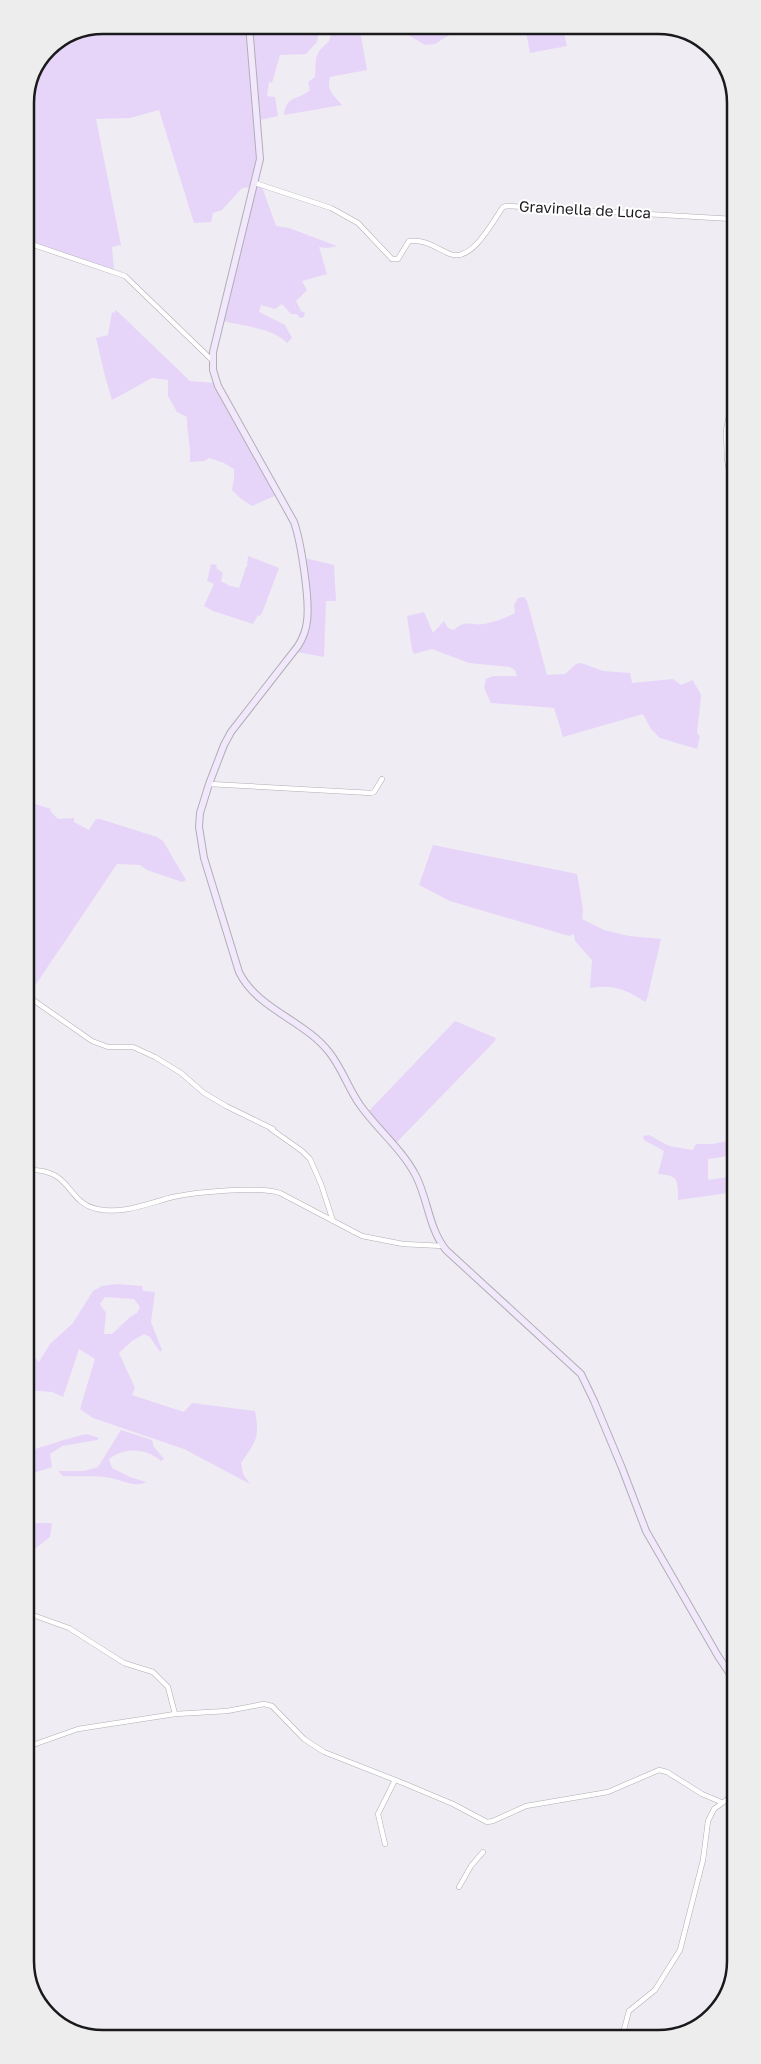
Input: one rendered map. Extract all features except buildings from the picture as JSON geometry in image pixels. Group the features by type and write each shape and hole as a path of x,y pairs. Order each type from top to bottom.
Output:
{"main road":[{"path":"250,34 260,159 213,352 214,377 294,522 300,542 308,612 303,638 228,736 200,816 200,843 244,981 260,998 316,1038 334,1058 358,1102 400,1153 414,1174 434,1228 443,1246 459,1263 581,1374 594,1401 646,1531 727,1670"}],"street":[{"name":"Gravinella de Luca","path":"255,183 331,208 358,224 392,260 398,259 409,241 417,240 435,246 452,255 459,255 480,242 503,207 507,206 727,219"},
{"path":"34,245 125,276 213,361"},
{"path":"727,425 727,459"},
{"path":"210,784 372,793 382,779"},
{"path":"34,1001 92,1041 108,1047 133,1047 155,1057 181,1073 204,1093 270,1129 310,1159 321,1184 333,1221"},
{"path":"34,1170 45,1170 54,1173 81,1201 96,1209 141,1206 200,1193 266,1190 280,1193 357,1234 418,1246 443,1246"},
{"path":"34,1616 69,1628 124,1663 153,1672 168,1687 176,1714"},
{"path":"34,1745 78,1729 176,1714 227,1711 268,1704 276,1708 304,1739 324,1752 453,1804 487,1822 493,1822 526,1806 608,1792 659,1770 667,1772 702,1794 721,1802"},
{"path":"386,1844 378,1814 395,1780"},
{"path":"624,2030 629,2011 655,1990 680,1950 703,1860 708,1822 714,1809 727,1798"},
{"path":"459,1887 471,1866 483,1852"}],"shaded area":[{"path":"249,34 259,153 251,187 242,188 222,210 213,213 211,222 194,223 159,110 130,118 96,119 121,245 112,247 114,271 34,243 34,99 36,85 41,72 57,51 68,43 90,35"},
{"path":"252,34 318,34 317,42 306,54 280,55 272,83 269,82 267,96 275,97 278,116 260,120"},
{"path":"331,34 361,34 367,70 330,77 330,89 342,105 284,115 285,108 290,101 310,90 308,82 315,77 316,58 319,51 329,41"},
{"path":"407,34 451,34 435,44 425,45"},
{"path":"526,34 564,34 567,46 530,53"},
{"path":"257,185 262,187 276,226 289,228 337,246 319,247 327,274 302,281 307,290 296,301 301,311 305,313 304,317 300,318 297,314 291,314 282,304 275,309 261,305 259,312 285,325 292,338 287,343 266,331 223,321"},
{"path":"116,310 190,381 214,383 277,495 252,506 232,490 234,469 209,458 204,461 190,462 187,417 177,412 168,396 168,380 152,378 112,400 96,338 108,335 112,312 114,313"},
{"path":"248,556 279,568 262,613 260,616 258,615 253,624 213,611 204,606 214,584 207,581 211,564 217,565 216,568 223,573 221,581 239,588 247,567"},
{"path":"304,558 334,565 336,601 326,601 324,657 297,652 307,635"},
{"path":"524,597 527,601 547,675 565,674 576,664 581,663 603,671 630,673 632,683 673,679 681,685 693,680 701,696 697,733 700,736 697,749 660,738 651,729 643,714 563,737 554,708 491,703 484,688 486,679 493,676 517,676 515,670 510,667 469,663 432,649 414,654 412,650 407,616 424,612 433,633 444,621 448,628 454,630 465,624 484,624 511,615 515,613 514,605 518,598"},
{"path":"34,804 51,809 50,811 58,819 74,818 74,822 89,830 96,819 100,819 157,837 163,841 186,880 182,882 147,870 140,865 117,864 34,987"},
{"path":"433,845 577,874 583,909 582,919 604,930 629,936 661,939 645,1002 632,994 612,987 590,988 592,960 575,941 574,934 569,936 450,901 419,885"},
{"path":"455,1021 496,1038 395,1144 368,1112"},
{"path":"649,1135 669,1146 693,1150 696,1144 713,1144 727,1141 727,1156 708,1159 708,1180 727,1177 727,1193 678,1200 676,1180 670,1176 658,1174 664,1151 644,1140 643,1136"},
{"path":"117,1284 142,1286 143,1291 155,1292 151,1322 162,1350 160,1352 150,1337 144,1334 132,1341 119,1353 135,1388 132,1395 184,1412 192,1403 255,1411 256,1439 241,1463 243,1474 250,1484 184,1449 93,1418 80,1409 95,1359 79,1349 63,1397 52,1392 34,1391 34,1356 39,1362 50,1344 73,1323 93,1291 102,1286","holes":["105,1297 134,1299 140,1307 137,1313 112,1334 104,1334 106,1313 100,1304"]},
{"path":"121,1430 152,1440 154,1447 164,1459 161,1461 142,1451 129,1451 122,1452 109,1459 112,1468 146,1482 133,1484 105,1477 63,1476 58,1471 84,1471 98,1467"},
{"path":"87,1434 99,1438 97,1440 62,1446 50,1454 52,1467 34,1473 34,1449"},
{"path":"52,1523 50,1537 34,1550 34,1524"}]}
